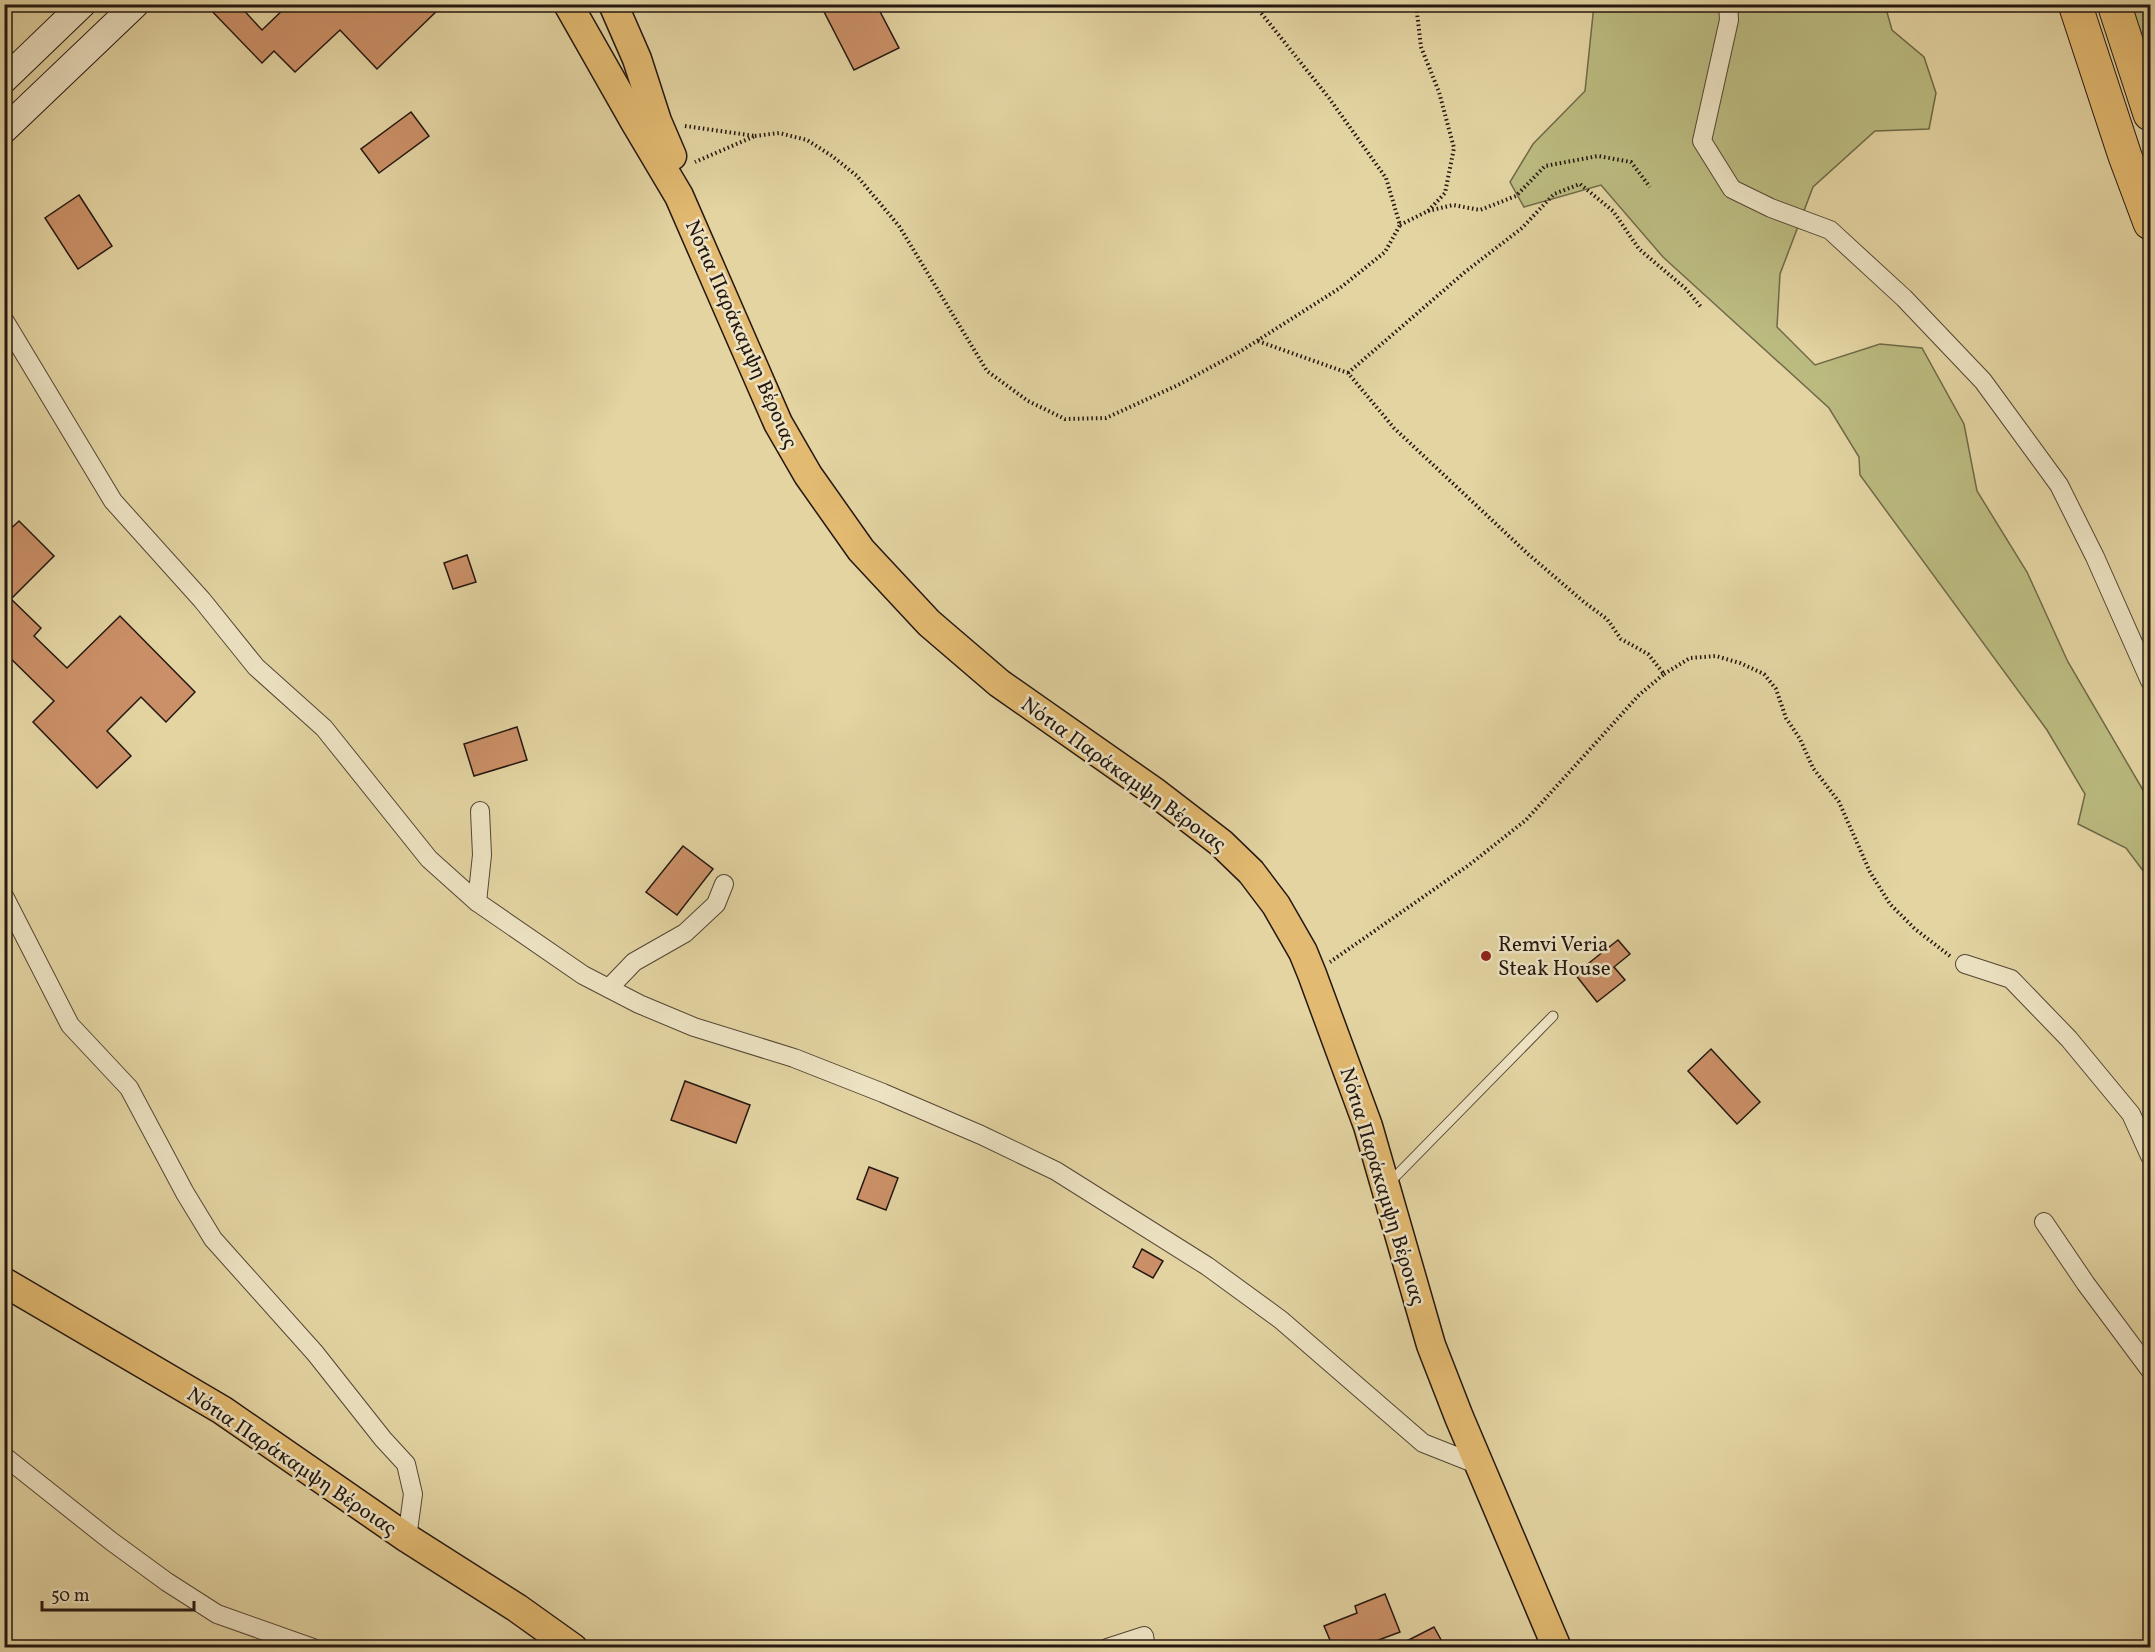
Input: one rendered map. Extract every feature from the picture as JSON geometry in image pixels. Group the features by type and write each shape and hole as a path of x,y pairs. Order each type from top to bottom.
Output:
{"highway":[{"path":"2075,4 2125,156 2151,223"},
{"path":"2114,4 2151,114"}],"main road":[{"name":"Νότια Παράκαμψη Βέροιας","path":"568,4 635,122 678,183"},
{"name":"Νότια Παράκαμψη Βέροιας","path":"613,4 638,59 678,183 777,423 808,475 861,550 929,623 999,683 1156,793 1221,843 1251,872 1276,905 1303,952 1368,1126 1431,1345 1459,1418 1557,1647"},
{"name":"Νότια Παράκαμψη Βέροιας","path":"4,1282 222,1410 407,1538 517,1608 573,1647"}],"street":[{"path":"4,80 83,4"},
{"path":"4,130 136,4"},
{"path":"1728,4 1729,20 1702,141 1732,189 1771,208 1830,230 1904,298 1983,381 2059,485 2095,557 2151,681"},
{"path":"4,320 113,501 202,600 256,667 324,728 429,859 477,902 583,975 639,1004 694,1027 794,1058 884,1093 981,1135 1056,1171 1207,1266 1281,1320 1423,1443 1481,1466"},
{"path":"477,902 482,855 480,811"},
{"path":"609,988 634,962 685,933 716,904 724,884"},
{"path":"4,896 70,1025 129,1088 185,1193 213,1239 315,1353 383,1439 406,1464 413,1494 407,1538"},
{"path":"1965,963 2011,979 2069,1040 2131,1114 2151,1156"},
{"path":"2044,1222 2086,1284 2151,1370"},
{"path":"4,1456 111,1541 167,1582 217,1614 313,1647"},
{"path":"1107,1647 1144,1636 1146,1647"}],"lane":[{"path":"1386,1186 1553,1016"}],"path":[{"path":"1254,4 1329,98 1386,178 1400,225"},
{"path":"1416,4 1421,46 1439,92 1454,148 1445,193 1428,211"},
{"path":"657,122 755,136 779,133 807,140 832,156 857,176 899,226 987,371 1028,401 1065,419 1106,418 1178,385 1258,341 1340,288 1385,252 1400,225 1428,211 1453,205 1480,210 1516,196 1545,166 1598,156 1631,162 1650,187"},
{"path":"678,183 755,136"},
{"path":"1348,373 1465,272 1522,228 1554,194 1580,184 1613,211 1639,249 1686,290 1701,307"},
{"path":"1258,341 1348,373 1394,428 1528,554 1606,619 1621,639 1648,654 1664,674"},
{"path":"1312,974 1469,865 1526,820 1639,695 1664,674 1690,658 1716,656 1740,663 1764,674 1776,689 1786,718 1800,739 1812,768 1839,802 1870,872 1890,904 1915,929 1946,954 1965,963"}],"green space":[{"path":"1594,5 1885,5 1892,30 1924,57 1936,93 1929,129 1875,131 1813,187 1780,274 1777,327 1815,365 1880,344 1922,348 1964,424 1977,491 2027,572 2068,662 2150,802 2150,880 2126,848 2078,824 2085,794 2047,730 1860,475 1859,457 1829,408 1663,257 1601,185 1524,207 1510,182 1533,144 1585,91"},
{"path":"2124,5 2150,5 2150,85"}],"building":[{"path":"205,4 238,4 262,30 289,4 444,4 377,69 340,30 295,72 274,51 262,63"},
{"path":"820,4 876,4 899,48 854,70"},
{"path":"411,112 429,136 379,173 361,149"},
{"path":"79,195 112,246 78,269 45,218"},
{"path":"19,521 54,556 11,599 41,628 34,636 67,668 120,616 195,692 166,722 141,697 107,731 131,756 97,788 33,722 54,701 4,652 4,535"},
{"path":"467,555 476,582 453,589 444,563"},
{"path":"517,727 527,760 474,776 464,744"},
{"path":"683,846 713,869 677,915 646,892"},
{"path":"1618,940 1630,954 1614,967 1625,980 1597,1002 1575,974"},
{"path":"1711,1049 1760,1102 1737,1124 1688,1071"},
{"path":"685,1081 750,1105 736,1143 671,1120"},
{"path":"869,1167 898,1178 886,1210 857,1199"},
{"path":"1142,1249 1163,1261 1153,1278 1133,1267"},
{"path":"1385,1594 1400,1632 1360,1647 1333,1647 1324,1626 1357,1613 1355,1606"},
{"path":"1434,1627 1445,1647 1395,1647"}],"place":[{"name":"Remvi Veria Steak House","path":"1486,956"}]}
